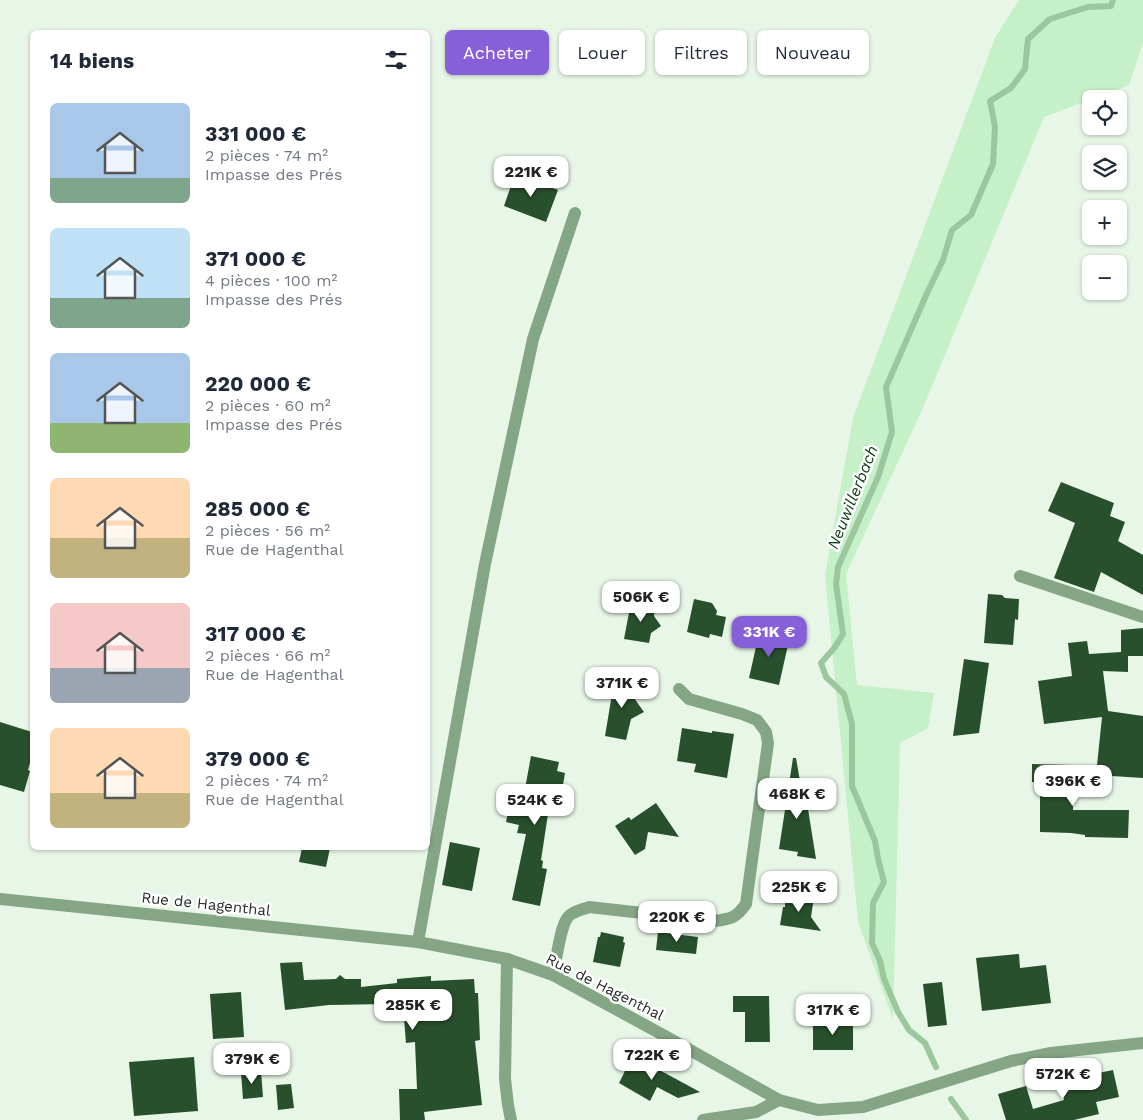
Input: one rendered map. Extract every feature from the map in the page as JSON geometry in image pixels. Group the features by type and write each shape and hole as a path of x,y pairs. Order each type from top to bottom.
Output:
{"street":[{"path":"418,942 485,564 533,339 575,213"},
{"path":"1020,576 1115,609 1143,616"},
{"path":"553,976 564,925 575,912 589,908 714,921 730,919 739,914 746,904 768,743 766,732 757,720 689,699 679,689"},
{"name":"Rue de Hagenthal","path":"0,899 418,942 506,959 553,976 779,1100 818,1110 863,1106 1011,1061 1051,1053 1143,1043"},
{"path":"506,959 505,1079 511,1120"},
{"path":"703,1120 756,1112 779,1100"}],"green space":[{"path":"1019,0 1143,0 1143,43 1129,85 1116,90 1082,90 1082,103 1044,117 922,410 846,574 857,685 934,693 928,728 900,743 893,1019 858,922 825,575 853,418 995,38"}],"building":[{"path":"515,174 558,190 546,222 504,206"},
{"path":"1061,482 1114,503 1110,516 1125,522 1118,541 1143,555 1143,595 1101,572 1094,592 1054,578 1075,523 1048,511"},
{"path":"988,594 1019,599 1018,620 1015,619 1013,645 984,643"},
{"path":"694,599 712,603 717,611 716,615 726,617 722,637 710,634 709,638 687,632"},
{"path":"631,602 655,606 654,616 661,626 651,633 649,643 624,639"},
{"path":"1143,628 1143,656 1128,656 1128,672 1103,671 1108,711 1143,716 1143,778 1096,775 1102,717 1044,724 1038,681 1072,676 1068,643 1087,641 1089,654 1121,652 1121,630"},
{"path":"762,630 787,635 785,644 788,645 779,685 749,678 758,638 761,638"},
{"path":"964,659 989,663 979,733 953,736"},
{"path":"615,676 632,679 629,697 634,698 644,712 631,719 626,740 605,736"},
{"path":"0,722 30,731 30,763 28,770 30,771 24,792 0,785"},
{"path":"682,728 712,733 712,731 734,734 727,778 694,772 696,764 677,761"},
{"path":"531,756 559,762 557,771 565,773 560,803 550,801 541,860 543,861 542,868 547,869 540,906 512,900 526,834 517,833 519,825 506,822 510,803 522,805"},
{"path":"793,758 796,758 805,810 808,809 816,859 797,856 798,852 779,849"},
{"path":"1032,764 1074,765 1073,810 1129,810 1128,838 1085,837 1085,835 1071,833 1040,832 1040,782 1032,782"},
{"path":"656,803 679,837 648,832 645,849 635,855 615,826 629,817 631,820"},
{"path":"450,842 480,848 472,891 442,885"},
{"path":"302,850 330,850 326,867 299,862"},
{"path":"790,893 814,897 811,917 821,931 780,925 783,907 785,907 785,901 789,902"},
{"path":"601,932 624,937 623,942 625,943 620,967 593,962 598,937 600,937"},
{"path":"658,932 698,937 696,954 656,950"},
{"path":"1019,954 1020,968 1046,965 1051,1003 982,1011 976,958"},
{"path":"302,962 304,980 336,979 340,975 345,979 361,979 361,987 397,983 397,979 431,976 431,981 474,979 475,993 478,993 480,1040 475,1041 482,1105 424,1112 425,1120 400,1120 399,1089 417,1089 415,1042 406,1043 403,1006 389,1007 388,1004 329,1005 285,1010 280,963"},
{"path":"942,982 947,1025 928,1027 923,984"},
{"path":"241,992 244,1037 213,1039 210,994"},
{"path":"733,996 769,996 770,1042 745,1042 745,1012 733,1012"},
{"path":"813,1023 853,1023 853,1050 813,1050"},
{"path":"194,1057 198,1111 134,1116 129,1062"},
{"path":"632,1057 700,1092 678,1098 657,1087 650,1101 619,1083"},
{"path":"1113,1070 1119,1097 1096,1102 1099,1114 1074,1120 1006,1120 998,1094 1026,1086 1033,1109 1064,1100 1060,1081"},
{"path":"261,1071 263,1097 243,1099 241,1073"},
{"path":"291,1084 294,1108 278,1110 276,1085"}],"waterway":[{"name":"Neuwillerbach","path":"936,1067 925,1043 909,1030 898,1012 872,943 873,903 884,882 875,841 852,786 852,724 844,694 826,677 821,663 843,634 836,584 838,567 878,477 892,432 886,387 943,260 952,230 971,215 993,164 995,127 990,101 1011,88 1025,69 1028,39 1050,19 1088,7 1111,6 1113,0"},
{"name":"Neuwillerbach","path":"951,1099 966,1120"}]}
